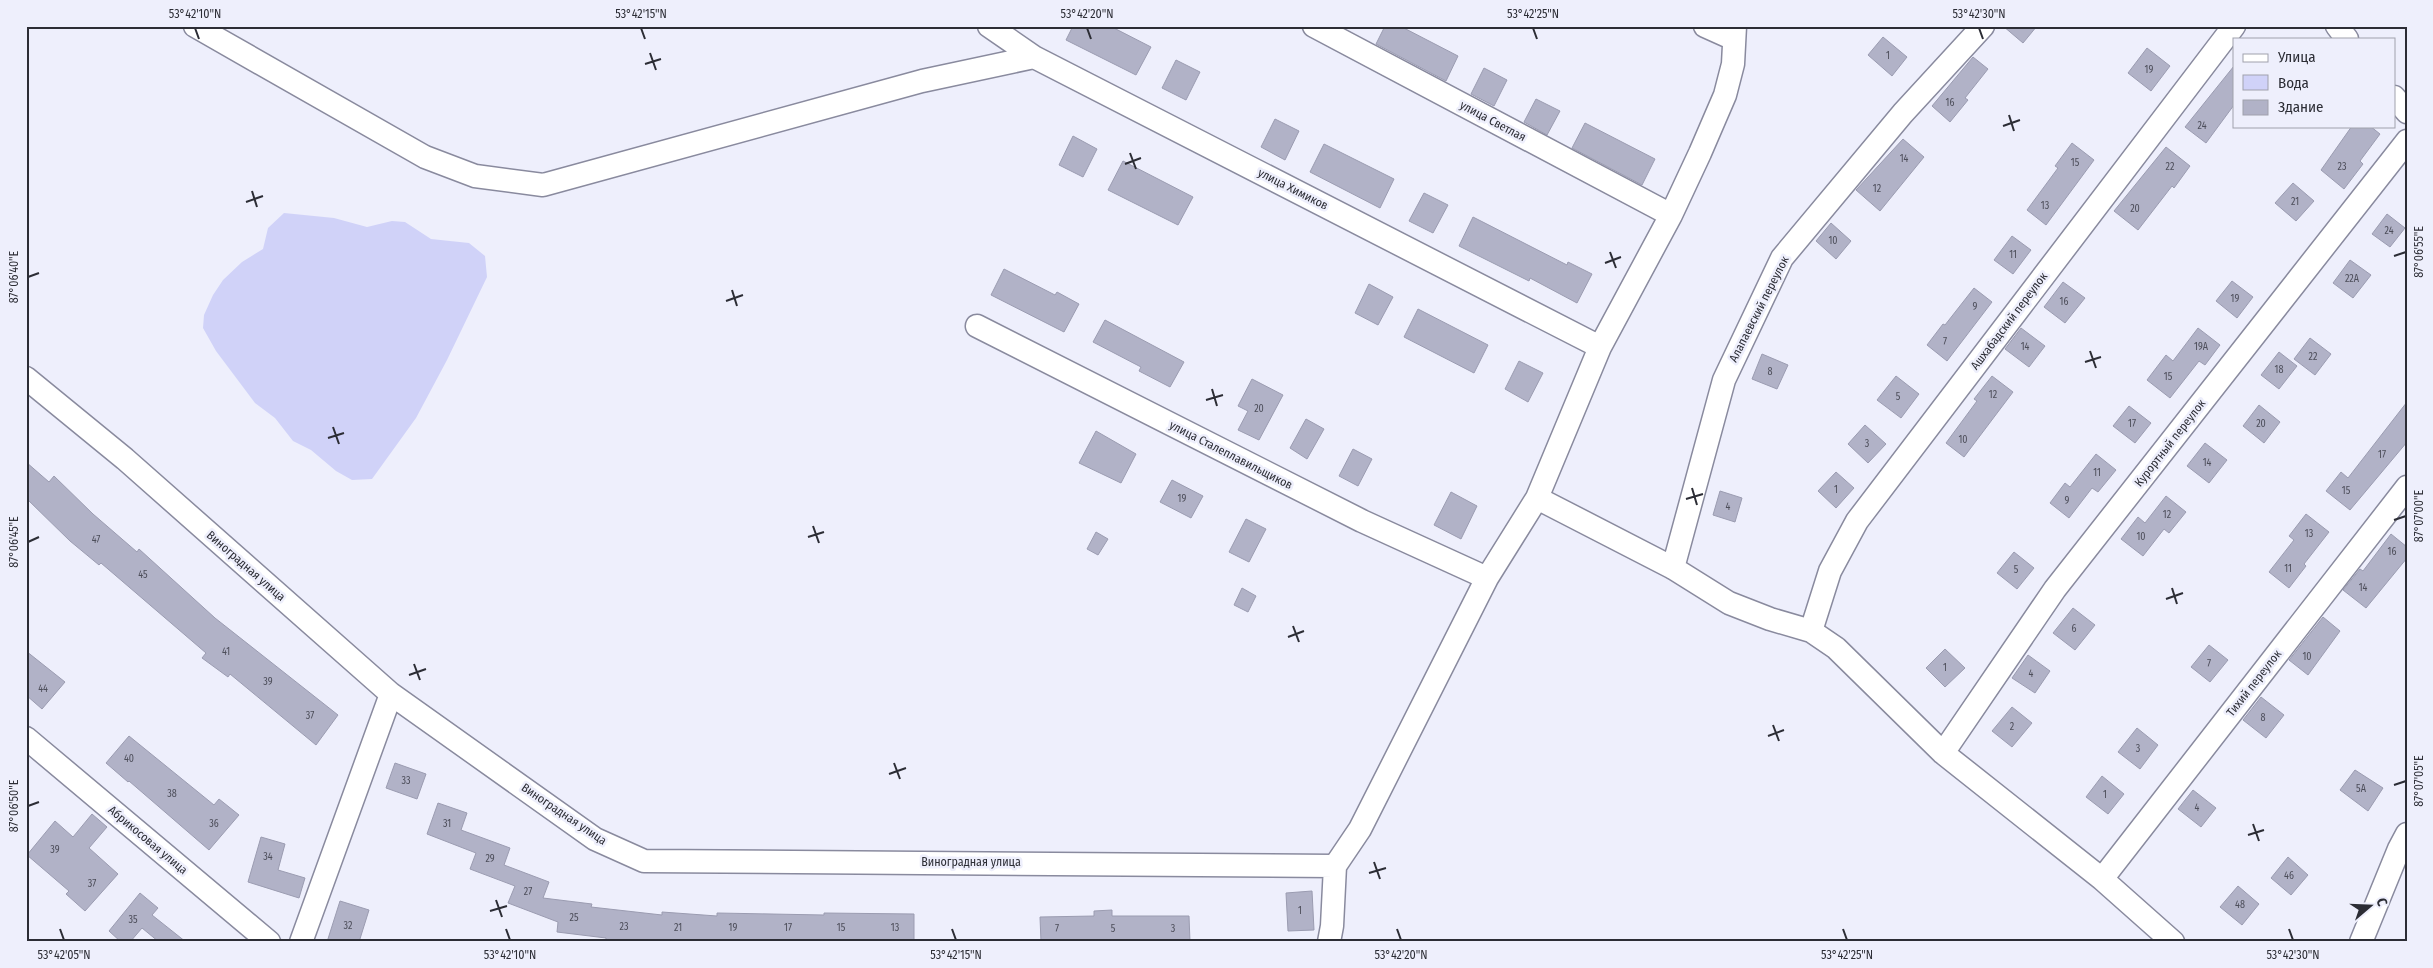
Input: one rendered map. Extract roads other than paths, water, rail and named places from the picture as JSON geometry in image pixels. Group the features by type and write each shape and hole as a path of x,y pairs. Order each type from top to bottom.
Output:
{"street":[{"path":"194,26 425,157 476,176 544,185 922,81 1034,57"},
{"name":"улица Химиков","path":"989,26 1034,57 1600,347"},
{"name":"улица Светлая","path":"1314,26 1671,215"},
{"path":"1329,942 1332,926 1335,866 1360,829 1487,578 1538,498 1600,347 1671,215 1725,95 1733,64 1735,33 1705,26"},
{"name":"Алапаевский переулок","path":"1673,568 1724,380 1782,258 1903,113 1983,26"},
{"name":"Ашхабадский переулок","path":"1811,631 1830,571 1857,521 2234,26"},
{"path":"2337,26 2346,38"},
{"path":"2396,99 2407,112"},
{"name":"Курортный переулок","path":"1943,753 2055,589 2407,141"},
{"name":"улица Сталеплавильщиков","path":"977,326 1362,521 1487,578"},
{"name":"Виноградная улица","path":"26,378 125,459 391,694 596,838 644,861 1335,866"},
{"name":"Тихий переулок","path":"2102,879 2407,487"},
{"path":"1538,498 1673,568 1729,603 1770,619 1811,631 1836,648 1943,753 2102,879 2173,942"},
{"path":"301,942 391,694"},
{"name":"Абрикосовая улица","path":"26,738 269,942"},
{"path":"2361,942 2407,834"}],"water":[{"path":"284,213 334,218 367,227 392,221 405,222 431,239 469,243 485,256 487,277 447,360 416,418 372,479 352,480 336,471 311,450 293,441 275,418 255,403 216,351 203,328 204,315 213,295 223,280 242,262 263,249 268,228"}]}
